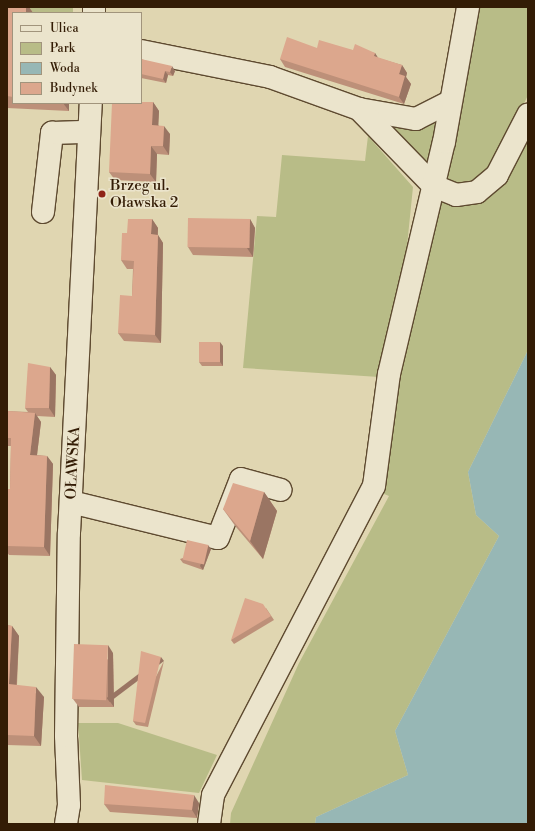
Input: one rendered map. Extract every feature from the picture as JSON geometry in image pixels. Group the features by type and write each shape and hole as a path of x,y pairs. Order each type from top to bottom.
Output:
{"street":[{"path":"209,824 213,795 374,486 389,374 444,142 449,102 468,7"},
{"path":"142,51 270,77 359,109 416,119 449,102"},
{"name":"OŁAWSKA","path":"66,824 71,502 91,104"},
{"path":"359,109 434,186 456,194 477,192 497,175 528,115"},
{"path":"43,212 52,133 89,132"},
{"path":"71,502 218,538 241,479 281,490"}],"green space":[{"path":"7,7 73,7 73,12 24,12"},
{"path":"474,7 528,7 528,95 492,172 462,189 441,179"},
{"path":"444,110 431,178 370,117"},
{"path":"528,123 528,350 468,472 476,515 499,536 395,731 408,775 316,817 315,824 230,824 231,813 299,663 389,496 382,493 398,371 439,200 469,198"},
{"path":"368,136 413,187 407,246 379,377 243,368 257,216 276,217 282,155 365,161"},
{"path":"78,723 118,723 217,755 199,793 82,780"}],"water":[{"path":"528,350 528,824 315,824 316,817 408,775 395,731 499,536 476,515 468,472"}],"building":[{"path":"7,7 26,7 26,12 12,12 12,97 7,96"},
{"path":"287,37 317,48 319,40 353,50 355,44 375,53 374,56 402,65 399,74 405,76 399,97 280,59"},
{"path":"142,59 172,66 170,72 165,71 163,79 142,74"},
{"path":"142,102 153,102 152,125 164,126 163,146 151,146 150,174 109,172 112,104 142,104"},
{"path":"188,218 250,219 249,248 187,247"},
{"path":"128,219 152,219 151,234 158,235 155,335 118,333 120,295 132,296 134,261 121,260 122,233 127,233"},
{"path":"199,342 220,342 220,362 199,362"},
{"path":"28,363 50,367 49,408 25,408"},
{"path":"7,411 35,413 30,455 47,456 44,547 7,546 7,489 10,489 11,438 7,438"},
{"path":"233,483 264,492 250,541 223,509"},
{"path":"187,540 208,545 204,564 183,559"},
{"path":"245,598 263,604 271,616 231,640"},
{"path":"7,625 12,626 9,684 36,687 34,736 7,735"},
{"path":"74,644 108,645 106,700 72,699"},
{"path":"141,651 161,657 145,723 133,721"},
{"path":"105,785 194,795 192,810 104,804"}],"place":[{"name":"Brzeg ul. Oławska 2","path":"102,194"}]}
